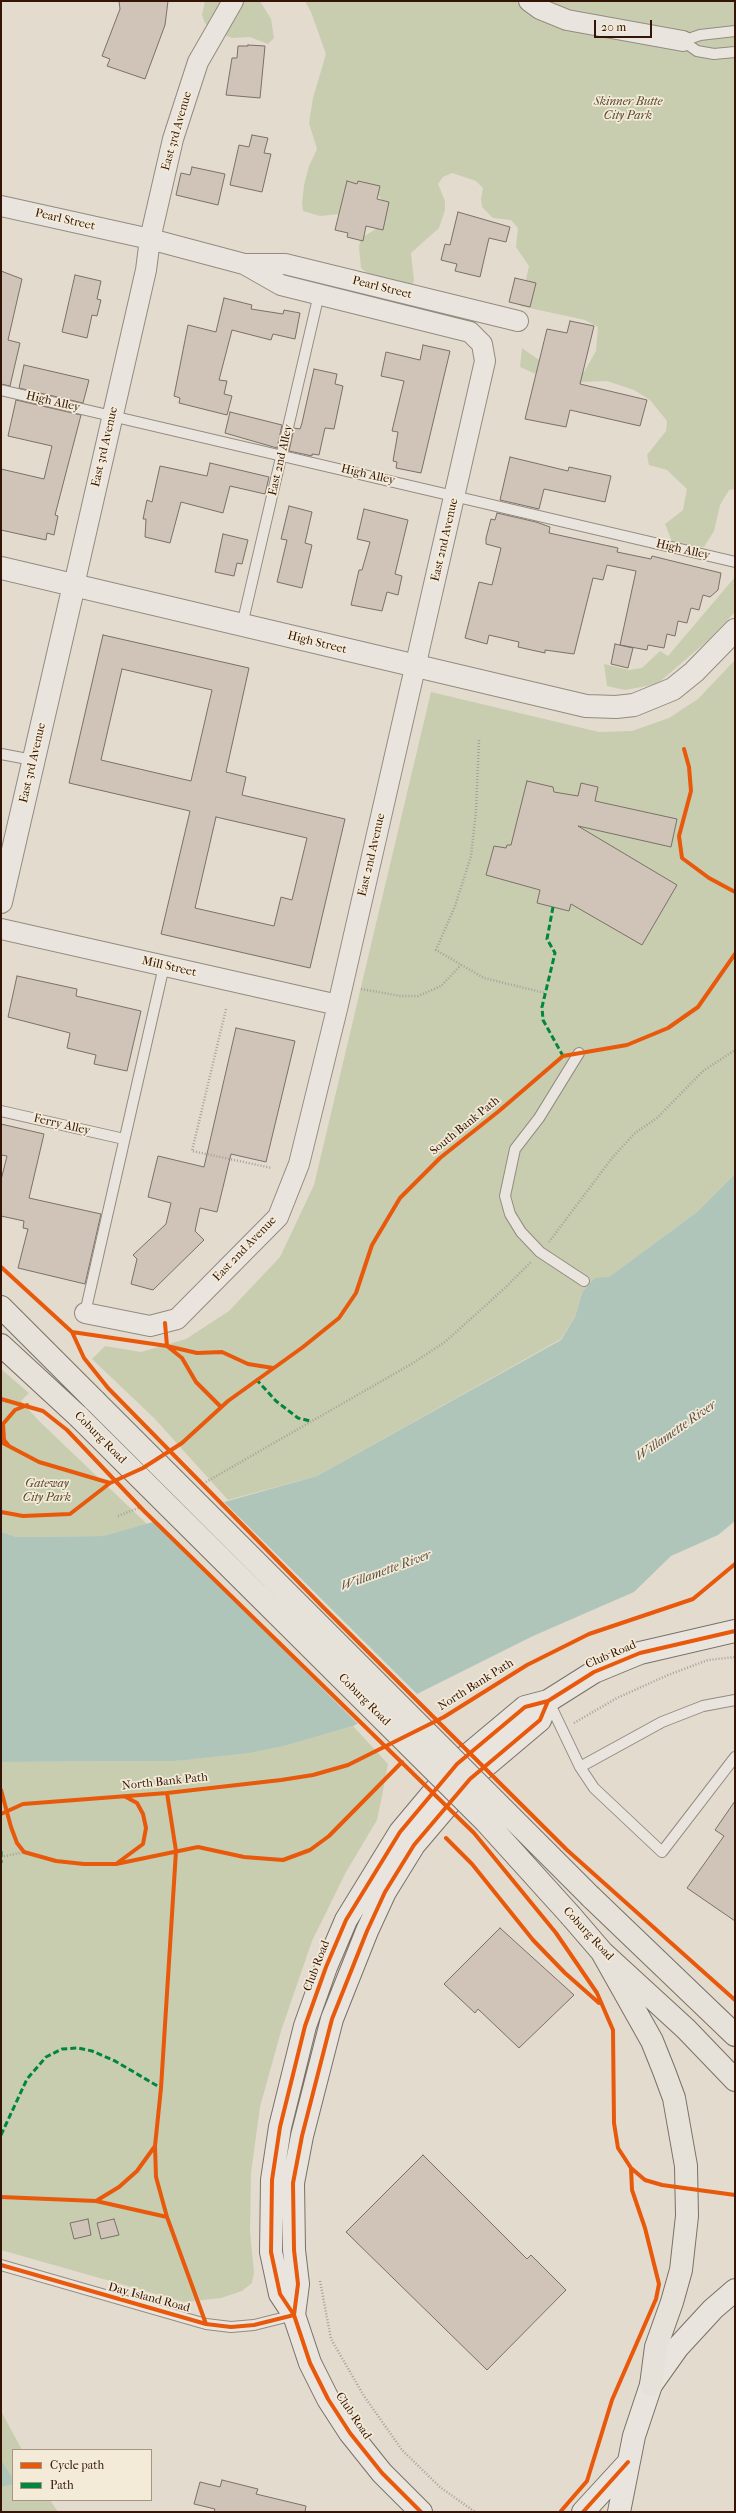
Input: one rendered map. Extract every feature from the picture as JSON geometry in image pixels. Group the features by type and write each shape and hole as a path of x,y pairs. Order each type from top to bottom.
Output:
{"main road":[{"name":"High Street","path":"1,568 574,704 616,707 634,705 673,689 694,672 735,630"},
{"name":"East 3rd Avenue","path":"1,902 74,585"},
{"name":"Coburg Road","path":"1,1307 591,1897 735,2035"},
{"name":"Coburg Road","path":"1,1345 80,1417 486,1822 572,1916 602,1952 686,2029 735,2080"},
{"name":"Club Road","path":"421,2512 382,2472 350,2433 328,2399 310,2363 294,2315 280,2294 271,2252 272,2180 280,2127 305,2026 326,1967 346,1920 369,1880 400,1832 426,1799 457,1764 525,1707 548,1701 594,1672 640,1653 735,1631"},
{"path":"602,1952 652,2041 674,2098 686,2166 687,2216 681,2270 672,2302 656,2347 651,2385 637,2425 628,2462 619,2512"},
{"path":"651,2385 678,2348 713,2309 735,2290"},
{"path":"583,2512 628,2462"}],"street":[{"name":"East 3rd Avenue","path":"74,585 146,270 150,239 173,139 198,62 233,1"},
{"path":"529,1 540,9 567,20 683,41"},
{"name":"Pearl Street","path":"1,206 150,239 244,264 281,285 465,330 479,340"},
{"name":"Pearl Street","path":"244,264 285,264 518,321"},
{"name":"East 2nd Avenue","path":"85,1313 150,1326 177,1319 278,1217 298,1164 338,1005 416,667 485,361 484,349 479,340"},
{"name":"Mill Street","path":"1,929 338,1005"}],"lane":[{"path":"683,41 700,35 735,31"},
{"path":"683,41 697,51 714,54 735,52"},
{"name":"East 2nd Alley","path":"242,626 319,294"},
{"name":"High Alley","path":"1,390 735,562"},
{"path":"1,754 33,760"},
{"path":"85,1313 164,966"},
{"path":"579,1053 539,1118 515,1149 505,1196 510,1214 521,1232 540,1252 584,1281"},
{"name":"Ferry Alley","path":"1,1111 124,1139"},
{"path":"580,1767 662,1722 703,1706 735,1700"},
{"path":"548,1701 580,1767 594,1788 662,1852 735,1757"},
{"name":"Day Island Road","path":"1,2265 206,2324 231,2327 254,2325 294,2315"}],"path":[{"path":"479,740 476,816 470,856 455,906 436,950 484,978 544,993"},
{"path":"342,985 389,994 418,996 441,986 461,965"},
{"path":"226,1009 192,1150 272,1168"},
{"path":"207,1489 201,1484 215,1478 325,1412 413,1363 445,1342 507,1286 540,1252 612,1158 635,1134 657,1118 704,1071 735,1050"},
{"path":"139,1505 144,1510"},
{"path":"118,1516 148,1505"},
{"path":"562,1730 617,1698 668,1675 708,1660 735,1657"},
{"path":"20,1848 26,1853"},
{"path":"1,1857 26,1853"},
{"path":"319,2276 330,2339 364,2396 402,2450 440,2487 475,2512"}],"green space":[{"path":"205,1 260,1 271,19 274,38 268,44 250,37 232,38 211,30 205,23 202,15"},
{"name":"Skinner Butte City Park","path":"305,1 735,1 735,489 729,490 720,505 714,531 704,547 673,544 665,524 683,510 687,489 667,470 649,465 647,455 666,431 667,421 650,400 634,390 607,381 582,382 565,387 520,367 522,348 539,360 584,372 596,351 598,327 585,320 520,306 529,266 516,247 518,228 511,220 493,218 482,207 481,199 483,188 476,181 452,173 443,177 438,184 445,201 445,210 439,228 411,253 414,281 409,290 390,291 361,268 359,247 361,238 376,229 381,220 382,201 377,193 360,192 339,214 320,216 303,211 302,203 304,185 309,166 317,149 309,123 313,98 326,54 311,12"},
{"path":"735,577 735,612 706,642 657,684 625,690 607,686 604,664 629,670 642,668 660,651 668,656"},
{"path":"735,660 735,1174 697,1212 609,1277 582,1293 575,1317 561,1339 317,1476 228,1500 154,1418 92,1359 105,1346 141,1352 186,1339 229,1311 280,1257 314,1185 431,692 599,732 632,731 669,718 698,699"},
{"name":"Gateway City Park","path":"1,1369 29,1393 21,1401 39,1421 147,1524 103,1536 17,1537 1,1532"},
{"path":"353,1726 388,1764 377,1820 346,1872 312,1941 281,2031 260,2107 251,2173 250,2231 254,2272 252,2283 242,2291 221,2298 184,2302 1,2250 1,1762 175,1761 288,1745"},
{"path":"1,2411 21,2449 12,2449 12,2501 51,2501 58,2512 1,2512"}],"water":[{"name":"Willamette River","path":"735,1174 735,1521 718,1535 671,1556 634,1592 533,1636 353,1726 288,1745 249,1753 175,1761 1,1762 1,1532 17,1537 103,1536 317,1476 561,1340 575,1317 582,1293 595,1278 609,1277 697,1212"},
{"path":"1,2460 12,2477 12,2484 1,2487"}],"pier":[{"path":"222,1500 419,1696 359,1725 153,1520"}],"building":[{"path":"119,1 168,1 165,25 145,79 107,66 110,59 102,56 120,9"},
{"path":"238,46 265,46 260,98 226,95 232,58 237,58"},
{"path":"252,135 268,138 264,153 271,154 262,192 230,185 239,145 249,147"},
{"path":"192,167 225,174 218,205 176,195 181,173 190,175"},
{"path":"347,181 357,184 358,181 380,186 377,199 389,202 383,230 366,226 363,241 347,237 348,233 335,230"},
{"path":"458,212 510,227 506,242 489,238 480,277 455,271 457,264 441,260 445,244 450,245"},
{"path":"1,271 22,279 8,340 20,343 10,386 1,384"},
{"path":"75,275 101,281 97,299 101,300 97,316 92,315 87,338 62,332"},
{"path":"515,278 536,283 530,307 509,302"},
{"path":"224,298 252,305 251,309 283,314 284,310 300,313 295,339 273,334 271,340 232,330 219,380 227,381 224,394 232,396 227,415 179,403 180,398 174,396 188,325 216,332"},
{"path":"570,321 594,326 580,384 647,400 640,426 570,410 566,427 525,419 547,329 567,333"},
{"path":"423,345 450,351 421,473 396,468 397,462 393,461 398,432 392,431 404,381 381,376 386,352 420,360"},
{"path":"24,365 89,380 83,403 19,388"},
{"path":"314,369 337,374 335,384 343,386 334,429 325,428 319,455 312,454 312,456 289,451 294,428 300,429 302,423"},
{"path":"16,400 81,415 55,515 58,516 54,535 47,533 46,540 1,530 1,469 44,479 52,446 8,436"},
{"path":"230,412 282,425 277,448 225,433"},
{"path":"510,457 568,471 569,467 611,476 605,502 544,489 539,509 500,500"},
{"path":"210,463 269,477 265,494 230,486 223,513 181,502 170,543 145,537 146,519 143,519 147,500 152,502 160,466 207,476"},
{"path":"289,506 312,512 305,543 312,545 302,588 277,582 287,540 281,539"},
{"path":"364,509 408,520 395,574 402,576 398,595 387,592 382,611 351,605 359,570 362,570 370,542 357,539"},
{"path":"497,513 536,522 550,527 549,533 618,548 617,552 651,559 652,556 721,573 718,590 710,597 703,595 699,610 691,608 687,623 678,621 675,636 667,634 664,648 648,645 647,650 620,645 636,571 607,565 603,580 593,578 574,654 545,650 545,653 518,647 519,642 489,635 487,644 465,638 479,582 492,585 501,548 486,544 486,538 491,519 495,520"},
{"path":"223,534 248,540 242,564 237,563 234,576 215,572"},
{"path":"103,635 249,668 226,772 246,777 242,795 345,819 310,968 161,934 190,811 69,783","holes":["122,669 212,690 191,781 101,760","216,817 307,838 292,900 281,897 274,926 195,908"]},
{"path":"615,644 633,648 628,668 611,664"},
{"path":"527,781 553,787 554,792 578,796 581,783 598,787 595,801 677,819 671,847 578,826 677,885 642,945 571,904 569,911 537,903 540,890 486,875 494,846 506,848 507,845 511,845"},
{"path":"17,976 77,989 76,996 141,1011 127,1071 94,1064 96,1055 67,1048 70,1033 8,1017"},
{"path":"236,1028 295,1041 266,1162 231,1154 217,1212 200,1208 195,1231 204,1240 153,1290 131,1284 137,1259 133,1255 166,1224 171,1203 148,1197 158,1156 204,1167"},
{"path":"1,1124 44,1134 29,1198 101,1214 85,1284 18,1268 28,1229 23,1228 24,1221 1,1216 1,1180 7,1156 1,1155"},
{"path":"735,1801 735,1921 687,1888 724,1836 715,1830"},
{"path":"500,1928 574,1995 519,2048 478,2009 475,2013 444,1984"},
{"path":"423,2155 527,2259 531,2255 566,2290 487,2370 346,2232"},
{"path":"88,2219 91,2235 74,2239 70,2223"},
{"path":"114,2219 119,2235 101,2239 97,2223"},
{"path":"222,2480 258,2489 256,2494 306,2506 305,2512 214,2512 215,2509 194,2504 200,2482 220,2487"}],"marked path":[{"path":"553,907 547,939 555,953 542,1007 543,1020 563,1056"},
{"path":"256,1379 276,1401 298,1418 310,1421"},
{"path":"1,1851 1,1863"},
{"path":"1,2135 27,2079 46,2057 62,2049 78,2048 92,2051 115,2061 161,2088"}],"cycle path":[{"path":"684,749 689,767 691,791 679,836 682,858 709,878 735,892"},
{"name":"South Bank Path","path":"1,1512 23,1516 70,1514 110,1483 143,1468 182,1443 228,1401 303,1347 339,1318 356,1293 372,1245 400,1198 440,1158 499,1111 563,1056 627,1045 668,1028 698,1007 735,954"},
{"path":"1,1267 72,1332 84,1358 108,1388 323,1607 567,1850 735,2000"},
{"path":"165,1323 167,1346 182,1358 196,1382 221,1407"},
{"path":"72,1332 167,1346 197,1353 222,1352 248,1364 273,1368"},
{"path":"1,1399 43,1411 67,1430 144,1511 474,1833 556,1933 597,1993 613,2030 614,2123 618,2148 631,2168 645,2180 662,2185 735,2195"},
{"path":"9,1446 4,1440 3,1424 15,1410 27,1405"},
{"path":"1,1442 39,1462 110,1483"},
{"name":"North Bank Path","path":"1,1814 23,1804 167,1793 281,1780 313,1775 348,1765 444,1717 527,1665 589,1634 693,1599 735,1564"},
{"path":"421,2512 382,2473 350,2433 328,2399 310,2363 294,2315 280,2294 271,2252 272,2180 280,2127 305,2026 326,1967 346,1920 400,1832 457,1764 525,1707 548,1701 594,1672 640,1653 735,1631"},
{"path":"294,2315 298,2284 294,2250 293,2183 302,2136 332,2019 367,1931 385,1892 414,1845 470,1779 540,1720 548,1701"},
{"path":"116,1864 198,1847 244,1857 283,1860 310,1850 329,1836 402,1762"},
{"name":"North Bank Path","path":"1,1790 11,1827 17,1843 24,1852 56,1861 84,1864 116,1864 143,1844 146,1828 143,1814 137,1803 126,1797"},
{"name":"North Bank Path","path":"167,1793 176,1851 161,2088 155,2146 156,2177 167,2217 206,2324"},
{"path":"446,1838 472,1864 533,1940 565,1973 599,2003"},
{"path":"96,2201 119,2187 137,2171 155,2146"},
{"path":"561,2511 587,2481 612,2400 656,2299 659,2284 645,2228 632,2190 631,2168"},
{"path":"1,2197 96,2201 167,2217"},
{"path":"1,2265 206,2324 231,2327 254,2325 294,2315"},
{"path":"583,2512 628,2462"}]}
